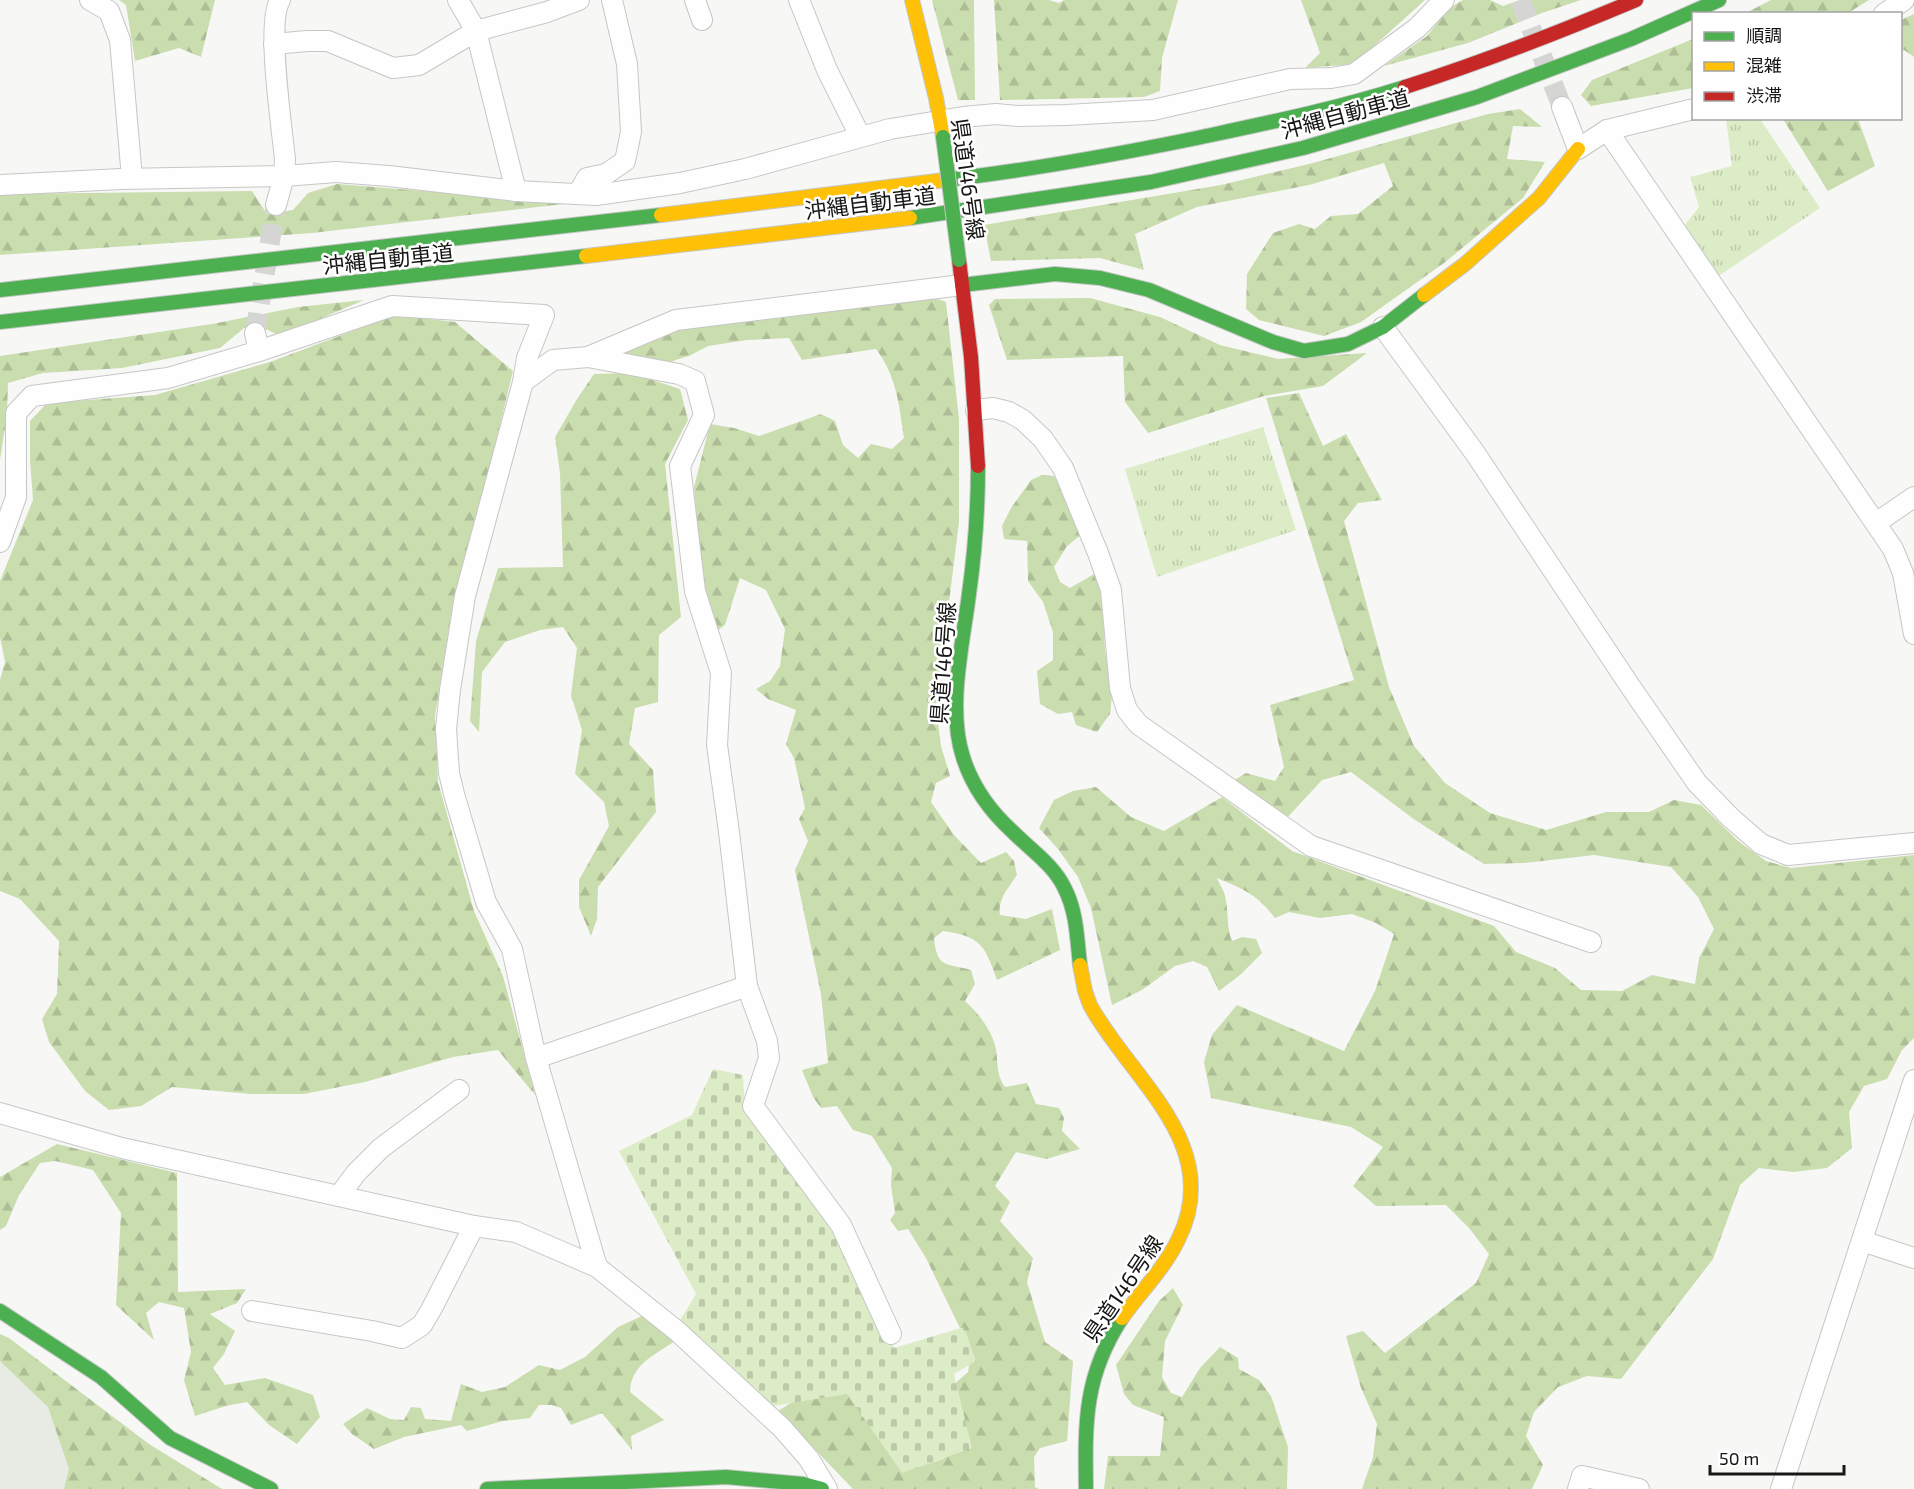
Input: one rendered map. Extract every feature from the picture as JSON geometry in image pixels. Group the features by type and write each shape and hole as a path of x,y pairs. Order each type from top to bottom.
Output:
{"main road":[{"name":"県道146号線","path":"912,0 942,129 972,357 976,410 978,446 976,522 958,683 956,712 958,744 966,768 993,811 1052,869 1065,888 1073,909 1083,982 1091,1007 1171,1117 1190,1165 1189,1213 1179,1241 1113,1332 1097,1366 1088,1398 1086,1489"},
{"name":"沖縄自動車道","path":"0,290 535,230 991,175 1132,151 1293,118 1367,99 1476,64 1561,32 1636,0"},
{"name":"沖縄自動車道","path":"0,322 864,225 1151,182 1303,148 1478,97 1631,39 1719,0"},
{"path":"962,285 1055,274 1100,278 1149,290 1273,342 1305,351 1348,344 1383,327 1465,264 1539,198 1578,149"},
{"path":"0,1311 101,1377 170,1438 271,1489"},
{"path":"487,1489 727,1483 803,1484 822,1489"}],"street":[{"path":"90,0 109,12 120,40 132,178"},
{"path":"276,205 284,176 285,159 274,44 276,7 280,0"},
{"path":"458,0 476,31 516,191"},
{"path":"274,44 328,41 393,68 419,65 476,31 543,6 579,0"},
{"path":"578,194 587,178 606,174 625,161 631,132 627,64 612,0"},
{"path":"695,0 702,20"},
{"path":"800,0 827,70 860,136"},
{"path":"0,185 132,178 284,176 336,172 516,191 596,195 680,183 745,169 890,129 942,129 996,114 1067,115 1152,110 1290,79 1331,78 1354,74 1417,28 1444,0"},
{"path":"1887,12 1904,0"},
{"path":"1562,107 1578,149 1607,130 1692,109"},
{"path":"1607,130 1893,549 1903,573 1914,634"},
{"path":"588,357 676,320 962,285"},
{"path":"0,542 16,497 16,412 32,396 168,378 257,342 392,306 544,315 527,358 523,382 465,596 446,729 449,773 454,794 486,902 512,949 536,1058 597,1267"},
{"path":"1383,327 1475,453 1697,783 1731,818 1761,844 1788,855 1914,843"},
{"path":"523,382 553,360 588,357 680,374 695,381 704,415 680,466 695,591 721,673 717,745 747,986 767,1041 769,1058 753,1106 841,1225 891,1334"},
{"path":"976,410 993,408 1009,412 1023,420 1043,439 1063,468 1111,590 1120,688 1127,711 1138,724 1311,846 1591,942"},
{"path":"1876,523 1914,498"},
{"path":"536,1058 747,986"},
{"path":"1781,1489 1914,1080"},
{"path":"339,1196 356,1173 381,1148 459,1090"},
{"path":"0,1113 122,1148 474,1226 516,1232 597,1267 677,1331 782,1428 809,1459 827,1489"},
{"path":"252,1311 402,1338 422,1325 474,1226"},
{"path":"1862,1241 1914,1258"},
{"path":"1578,1489 1582,1476 1639,1489"}],"shaded area":[{"path":"0,1334 61,1379 85,1489 0,1489"}],"green space":[{"path":"119,0 215,0 201,57 179,48 135,61 126,5"},
{"path":"932,0 974,0 975,100 958,100"},
{"path":"994,0 1049,0 1059,3 1064,0 1178,0 1162,58 1160,91 1144,97 1000,100"},
{"path":"1301,0 1425,0 1354,64 1305,68 1320,53"},
{"path":"1463,0 1490,0 1503,6 1520,0 1581,0 1468,43 1384,66 1427,36 1448,9"},
{"path":"1771,0 1869,0 1850,12 1748,12"},
{"path":"1914,14 1914,57 1902,50 1902,20"},
{"path":"1692,39 1692,88 1591,106 1581,95 1592,80"},
{"path":"1520,109 1542,127 1513,126 1507,159 1545,162 1523,198 1444,263 1361,322 1324,336 1259,320 1246,309 1247,274 1273,233 1299,224 1315,229 1331,216 1358,214 1393,186 1384,163 1309,185 1197,207 1135,234 1144,270 1100,258 991,261 984,225 1221,185 1313,163 1488,114"},
{"path":"1726,120 1761,120 1820,208 1717,277 1683,227 1699,207 1690,177 1732,166"},
{"path":"1784,120 1858,120 1875,166 1828,191"},
{"path":"337,184 572,203 312,233 0,255 0,194 252,191 267,214 293,210 308,193"},
{"path":"929,296 946,302 959,419 959,522 936,707 941,746 950,776 936,783 931,802 954,835 981,863 1006,852 1014,861 1017,875 1002,899 1000,915 1026,919 1052,909 1060,950 997,980 985,951 974,940 943,931 934,938 935,948 937,955 944,963 971,970 975,984 965,1001 990,1033 995,1045 998,1072 1005,1087 1027,1083 1036,1104 1059,1108 1064,1118 1062,1131 1080,1149 1046,1159 1016,1152 995,1186 1010,1202 1000,1221 1033,1258 1027,1282 1045,1342 1073,1361 1067,1441 1040,1448 1034,1457 1035,1487 1039,1489 853,1489 778,1411 829,1379 864,1399 862,1415 918,1467 943,1459 963,1435 953,1385 968,1372 971,1351 926,1258 908,1229 898,1231 890,1220 895,1213 891,1185 892,1168 872,1136 853,1130 837,1106 821,1108 813,1097 802,1070 828,1063 821,994 795,870 808,841 799,819 805,808 794,758 786,744 796,710 768,699 756,689 770,681 780,666 785,629 766,590 740,578 725,625 718,630 703,591 694,487 710,424 734,428 759,436 821,414 835,421 843,445 858,458 871,444 892,449 904,438 889,370 876,349 802,360 789,338 747,340 708,346 691,355 661,365 625,358 626,347 677,326"},
{"path":"1090,298 1160,317 1220,345 1278,359 1367,353 1323,386 1264,396 1148,433 1125,402 1123,356 1007,360 989,305 995,299"},
{"path":"364,300 280,336 264,328 244,328 220,348 122,368 43,373 8,383 7,414 0,460 0,356 212,324 298,307"},
{"path":"395,315 455,322 513,371 454,597 435,716 438,782 474,911 503,976 535,1095 498,1050 453,1057 365,1082 304,1094 251,1094 172,1087 141,1106 109,1110 85,1091 49,1042 42,1019 57,994 59,941 20,899 0,891 0,680 5,662 0,637 0,581 33,500 30,421 47,403 155,395 270,362"},
{"path":"631,373 680,389 688,420 665,464 681,617 659,635 658,702 635,708 629,744 653,770 656,812 598,887 597,919 591,936 579,907 579,880 609,826 604,802 575,774 582,730 571,695 577,648 563,627 540,630 505,642 482,672 479,732 470,721 476,641 498,568 563,567 560,473 555,437 594,374"},
{"path":"1299,393 1323,446 1346,434 1382,500 1358,503 1344,521 1389,687 1414,746 1445,783 1490,813 1546,830 1606,812 1649,812 1674,800 1701,805 1738,841 1766,861 1791,868 1914,855 1914,1038 1902,1050 1887,1079 1864,1086 1849,1112 1852,1148 1827,1168 1793,1172 1759,1168 1740,1185 1713,1259 1621,1379 1587,1376 1558,1387 1534,1412 1526,1436 1543,1465 1532,1489 1362,1489 1373,1457 1377,1424 1361,1388 1346,1336 1363,1331 1385,1353 1476,1283 1489,1254 1469,1228 1446,1205 1376,1206 1353,1186 1383,1147 1351,1127 1211,1098 1204,1062 1212,1035 1237,1005 1344,1051 1375,991 1394,934 1376,923 1352,914 1320,918 1289,912 1275,918 1262,903 1249,893 1217,878 1225,896 1232,941 1242,937 1256,939 1262,953 1240,975 1219,991 1207,967 1193,961 1175,966 1142,990 1112,1005 1091,908 1078,877 1039,828 1054,800 1073,791 1096,787 1131,817 1164,831 1222,797 1292,851 1494,926 1516,952 1555,968 1581,990 1622,991 1652,975 1695,984 1699,958 1714,929 1698,897 1671,867 1594,855 1525,863 1484,864 1415,820 1351,772 1322,780 1286,819 1233,781 1246,773 1275,781 1284,767 1270,705 1354,680 1266,398"},
{"path":"1263,427 1296,530 1157,577 1125,469"},
{"path":"1042,475 1054,476 1081,535 1067,546 1054,567 1060,582 1070,588 1094,574 1102,595 1105,650 1112,696 1110,714 1097,732 1076,725 1072,712 1058,714 1040,704 1037,671 1053,660 1053,632 1043,602 1028,581 1027,541 1004,539 1002,526 1011,508 1031,480"},
{"path":"713,1069 743,1075 745,1107 839,1238 894,1348 964,1327 976,1361 954,1374 972,1448 902,1473 847,1394 773,1406 679,1322 696,1294 619,1151 692,1115"},
{"path":"57,1144 177,1173 178,1292 246,1289 237,1303 210,1314 235,1331 224,1354 213,1368 225,1385 265,1378 313,1395 320,1417 297,1444 269,1425 247,1402 195,1416 184,1380 191,1352 184,1308 159,1302 146,1313 154,1340 116,1305 121,1213 93,1170 55,1161 40,1163 19,1195 6,1226 0,1230 0,1177"},
{"path":"1173,1288 1183,1305 1165,1341 1162,1377 1171,1393 1182,1397 1200,1368 1220,1347 1238,1358 1239,1369 1259,1380 1271,1396 1288,1447 1287,1489 1104,1489 1108,1456 1160,1456 1164,1417 1133,1405 1124,1394 1116,1365 1159,1301"},
{"path":"644,1315 675,1341 645,1361 631,1382 630,1392 664,1420 631,1436 632,1450 602,1413 571,1425 561,1408 551,1405 539,1405 530,1418 503,1421 467,1431 461,1425 404,1437 374,1449 352,1434 343,1424 367,1408 390,1419 404,1420 411,1407 421,1408 425,1419 451,1421 461,1384 482,1392 505,1387 539,1365 560,1370 585,1357 618,1327"},
{"path":"0,1334 9,1338 149,1444 222,1489 64,1489 69,1469 48,1407 0,1361"}],"tunnel":[{"path":"1520,0 1562,107"},
{"path":"255,333 276,205"}],"traffic: fast":[{"path":"910,218 1151,182 1303,148 1477,97 1631,39 1719,0"},
{"path":"945,180 1072,162 1197,138 1327,109 1405,87"},
{"path":"943,137 959,260"},
{"path":"0,290 661,215"},
{"path":"0,322 586,256"},
{"path":"962,285 1055,274 1100,278 1149,290 1273,342 1304,351 1348,344 1383,327 1424,295"},
{"path":"978,466 971,578 956,697 958,738 967,768 983,798 1005,824 1055,872 1065,889 1074,917 1080,965"},
{"path":"0,1311 101,1377 170,1438 271,1489"},
{"path":"1086,1489 1089,1400 1100,1360 1122,1318"},
{"path":"487,1489 726,1477 803,1484 822,1489"}],"traffic: slow":[{"path":"912,0 943,137"},
{"path":"1424,295 1465,264 1539,198 1578,149"},
{"path":"661,215 945,180"},
{"path":"586,256 910,218"},
{"path":"1080,965 1090,1005 1167,1115 1182,1143 1190,1174 1190,1206 1178,1240 1159,1271 1122,1318"}],"traffic: jam":[{"path":"1405,87 1521,46 1636,0"},
{"path":"959,260 971,357 978,466"}]}
